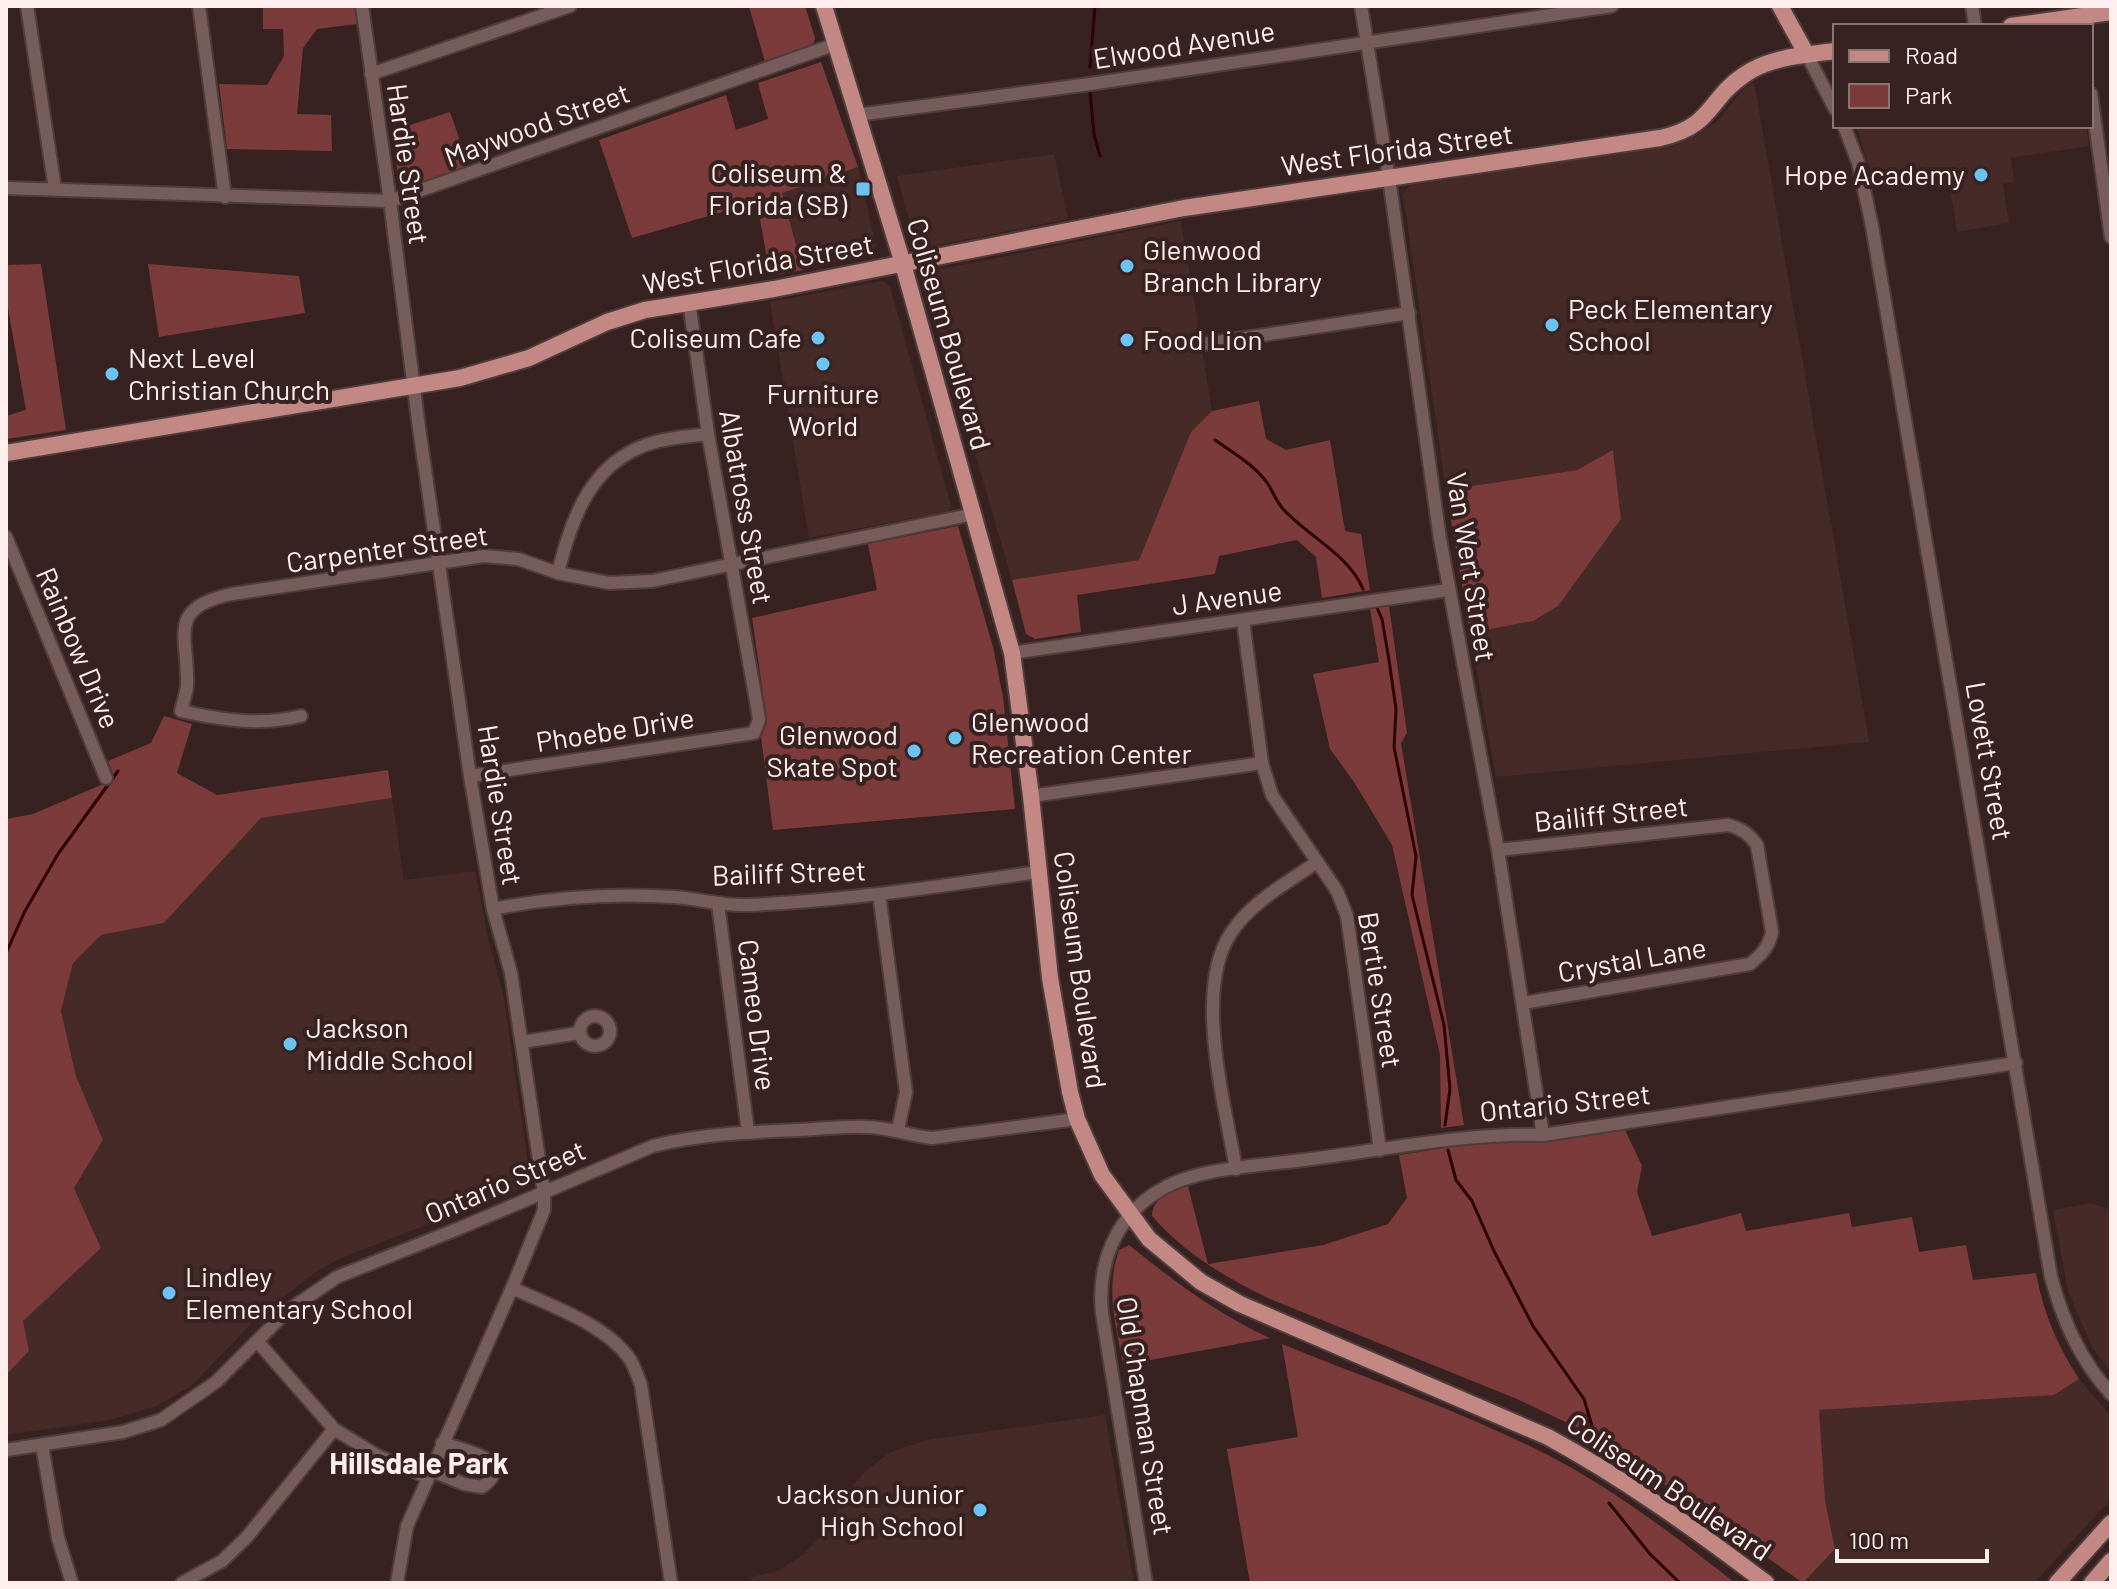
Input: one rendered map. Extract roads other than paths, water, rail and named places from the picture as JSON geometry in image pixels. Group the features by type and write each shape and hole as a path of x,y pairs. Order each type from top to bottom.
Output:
{"main road":[{"name":"Coliseum Boulevard","path":"824,6 903,264 1012,653 1050,978 1077,1119 1102,1175 1131,1216 1170,1257 1201,1282 1240,1304 1548,1437 1705,1537 1766,1583"},
{"path":"1780,6 1807,55"},
{"path":"2044,24 2078,22 2111,12"},
{"name":"West Florida Street","path":"6,453 413,387 498,368 529,358 607,322 645,310 774,289 1184,208 1682,132 1708,115 1742,75 1771,62 1833,51"},
{"path":"2057,1583 2111,1523"},
{"path":"2092,1583 2111,1561"}],"street":[{"path":"27,6 55,189"},
{"path":"199,6 225,197"},
{"name":"Hardie Street","path":"362,6 413,387 470,776 493,909 511,973 544,1193 544,1210 512,1288 407,1526 397,1583"},
{"path":"371,74 570,6"},
{"name":"Van Wert Street","path":"1361,6 1448,590 1498,850 1543,1135"},
{"name":"Elwood Avenue","path":"857,115 1085,85 1612,6"},
{"name":"Maywood Street","path":"6,188 390,201 836,44"},
{"path":"1807,55 1833,105"},
{"path":"2093,108 2111,237"},
{"name":"Lovett Street","path":"1845,128 1858,162 1869,211 2043,1233 2058,1303 2082,1355 2111,1394"},
{"name":"Albatross Street","path":"689,302 708,434 759,720"},
{"path":"1204,344 1409,313"},
{"path":"558,573 569,527 587,490 613,464 657,442 708,434"},
{"name":"Carpenter Street","path":"301,716 277,722 247,723 181,711 187,687 185,623 195,608 211,598 484,556 518,559 558,573 609,583 652,581 974,514"},
{"name":"Rainbow Drive","path":"6,537 106,778"},
{"name":"J Avenue","path":"1012,653 1448,590"},
{"name":"Bertie Street","path":"1243,620 1262,763 1272,795 1337,891 1347,916 1380,1150"},
{"name":"Phoebe Drive","path":"470,776 754,733 759,720"},
{"path":"1031,796 1262,763"},
{"name":"Bailiff Street","path":"1498,850 1728,825 1745,832 1757,845 1772,932 1762,954 1750,964"},
{"path":"1236,1169 1212,1022 1212,989 1229,935 1245,915 1317,862"},
{"name":"Bailiff Street","path":"493,909 535,900 577,897 676,897 747,905 879,894 1038,872"},
{"path":"879,894 906,1092 898,1130"},
{"name":"Cameo Drive","path":"718,904 748,1132"},
{"name":"Crystal Lane","path":"1523,1003 1750,964"},
{"path":"522,1042 579,1033"},
{"name":"Ontario Street","path":"1131,1216 1146,1199 1176,1182 1236,1169 1477,1137 1543,1135 2016,1063"},
{"name":"Ontario Street","path":"6,1450 123,1432 161,1420 216,1382 291,1307 337,1277 653,1146 748,1132 866,1127 932,1138 1077,1119"},
{"name":"Old Chapman Street","path":"1131,1216 1115,1235 1107,1252 1100,1296 1146,1583"},
{"path":"512,1288 586,1322 630,1359 641,1385 671,1583"},
{"path":"257,1341 334,1429 378,1456 464,1484 482,1487 491,1481 494,1472 492,1463 486,1457 442,1443"},
{"path":"182,1583 222,1561 247,1537 334,1429"},
{"path":"42,1445 58,1538 72,1583"}],"waterway":[{"path":"1090,67 1095,6"},
{"path":"1090,92 1094,134 1100,156"},
{"path":"1215,440 1257,471 1284,510 1338,556 1357,577 1363,589"},
{"path":"1377,608 1382,619 1396,709 1394,747 1416,856 1412,895 1444,1025 1450,1089 1445,1125"},
{"path":"6,953 25,911 58,854 118,771"},
{"path":"1448,1150 1456,1180 1472,1201 1533,1326 1584,1399 1592,1426"},
{"path":"1609,1503 1650,1554 1680,1583"}],"place":[{"name":"Hope Academy","path":"1981,175"},
{"name":"Coliseum & Florida (SB)","path":"863,189"},
{"name":"Glenwood Branch Library","path":"1127,266"},
{"name":"Peck Elementary School","path":"1552,325"},
{"name":"Coliseum Cafe","path":"818,338"},
{"name":"Food Lion","path":"1127,340"},
{"name":"Furniture World","path":"823,364"},
{"name":"Next Level Christian Church","path":"112,374"},
{"name":"Glenwood Recreation Center","path":"955,738"},
{"name":"Glenwood Skate Spot","path":"914,751"},
{"name":"Jackson Middle School","path":"290,1044"},
{"name":"Lindley Elementary School","path":"169,1293"},
{"name":"Jackson Junior High School","path":"980,1510"}],"district":[{"name":"Hillsdale Park","path":"419,1464"}]}
